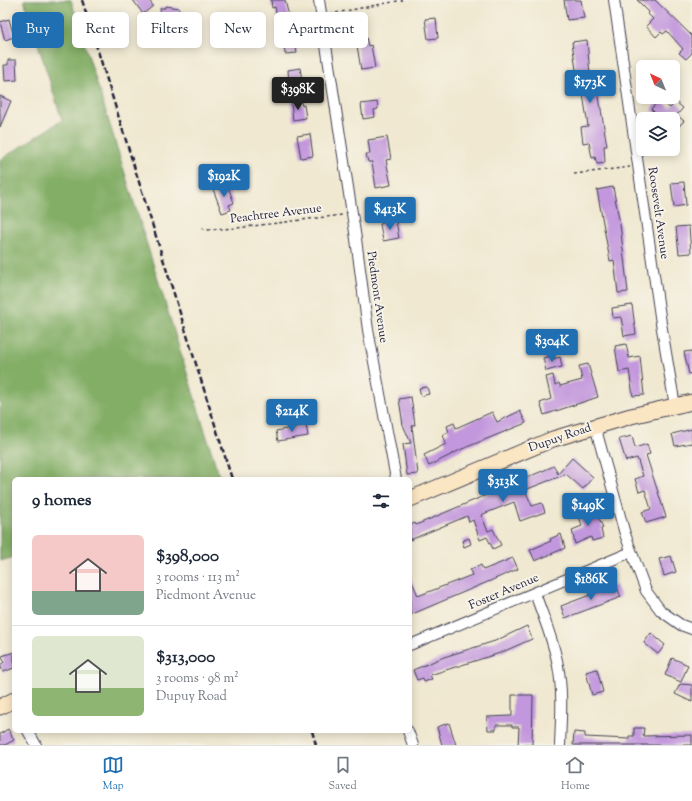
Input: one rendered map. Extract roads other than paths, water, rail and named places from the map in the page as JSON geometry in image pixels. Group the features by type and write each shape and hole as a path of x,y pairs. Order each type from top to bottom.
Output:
{"street":[{"name":"Piedmont Avenue","path":"319,0 352,213 368,330 396,477"},
{"name":"Roosevelt Avenue","path":"614,0 674,406"},
{"name":"Dupuy Road","path":"412,498 536,446 595,426 692,402"},
{"path":"595,426 631,552 646,591 653,603 671,619 692,629"},
{"name":"Foster Avenue","path":"412,644 631,552"},
{"path":"535,593 556,653 560,686 560,745"},
{"path":"29,733 36,745"},
{"path":"409,733 413,745"}],"railway":[{"path":"82,0 231,477"},
{"path":"313,733 316,745"}]}
